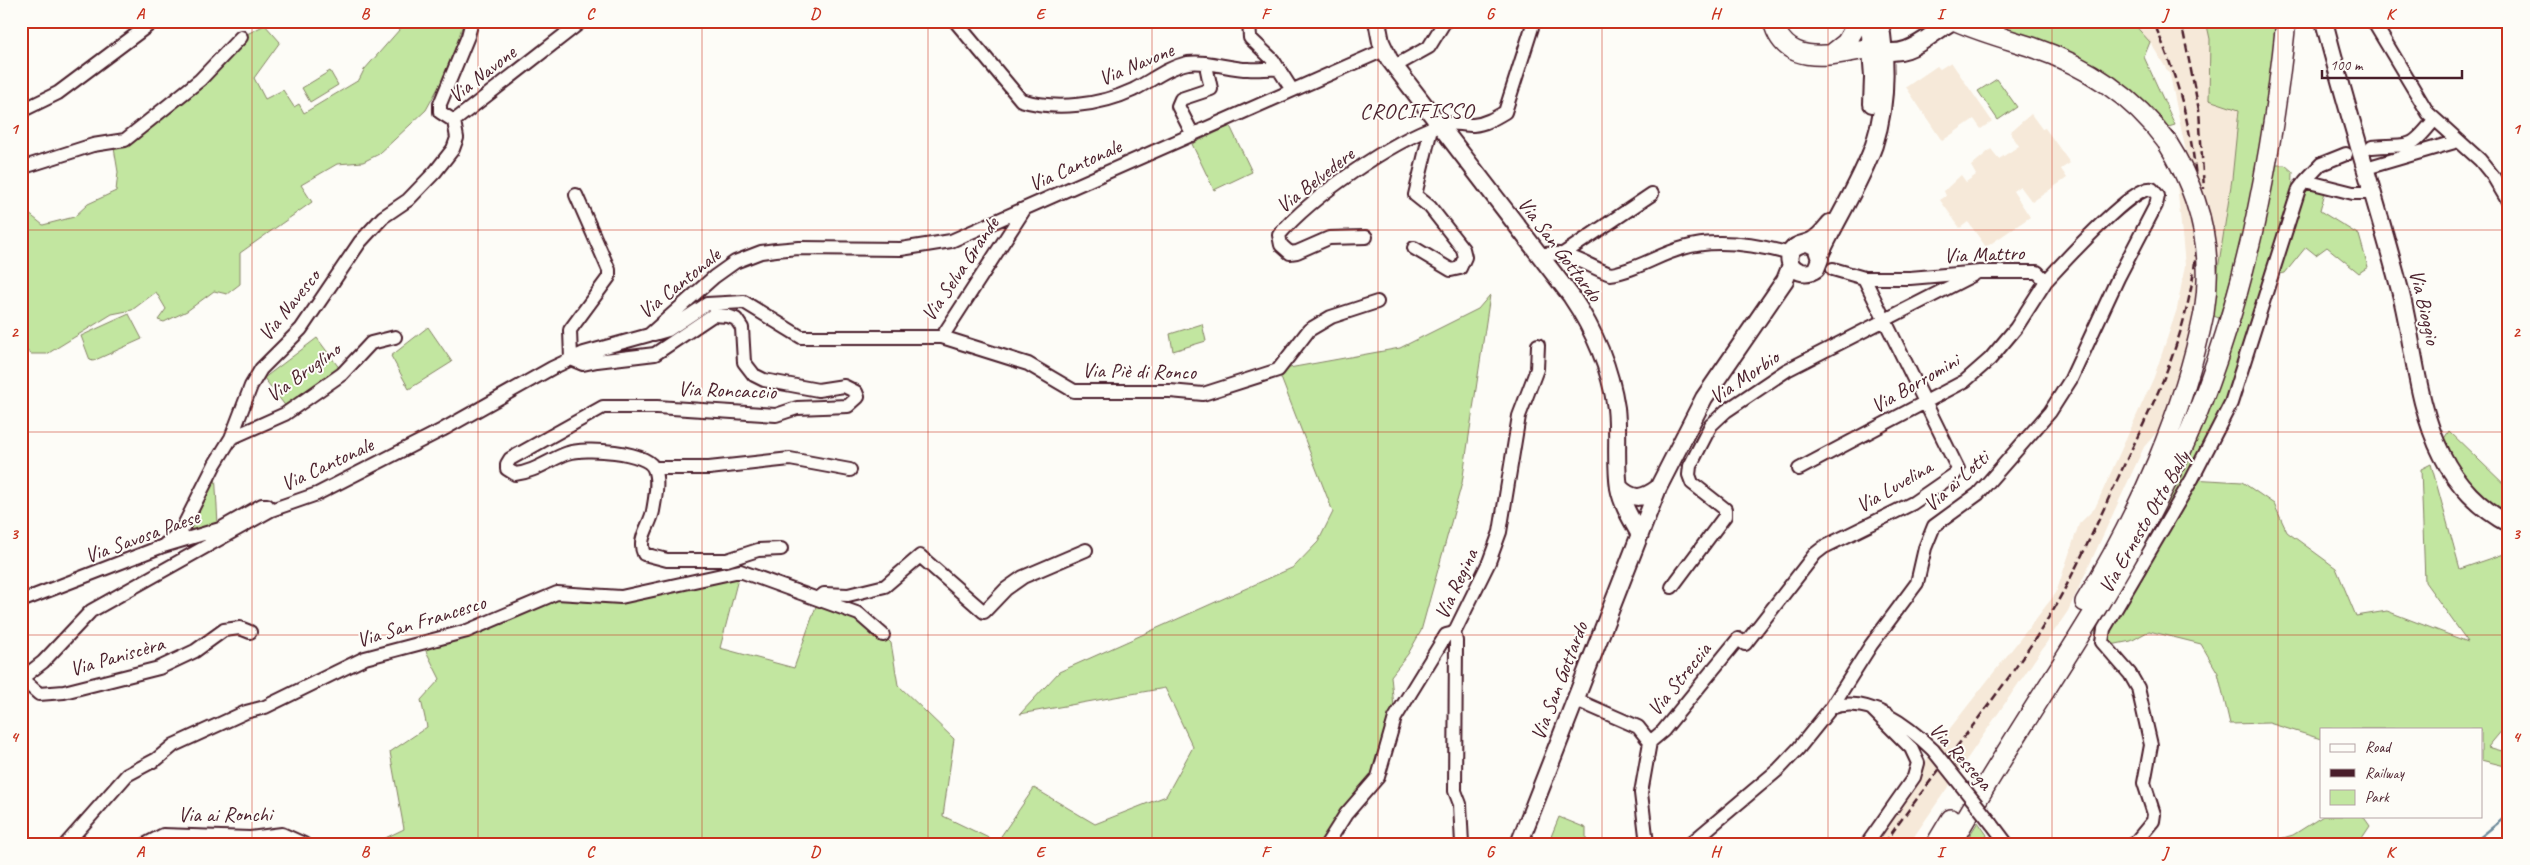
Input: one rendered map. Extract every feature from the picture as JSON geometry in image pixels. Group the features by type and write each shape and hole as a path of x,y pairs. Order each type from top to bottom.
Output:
{"highway":[{"path":"1773,21 1779,36 1792,49 1811,56 1880,49"},
{"path":"1832,54 1846,43 1859,21"},
{"path":"1951,844 2114,578 2160,495 2195,418 2225,333 2254,222 2274,119 2286,21"},
{"path":"1936,844 2088,598 2129,522 2179,401 2195,352 2204,313 2208,264 2204,231 2186,177 2167,142 2137,106 2089,71 2035,48 1952,23"}],"main road":[{"name":"Via San Gottardo","path":"1377,21 1384,50 1435,127 1540,255 1579,307 1603,355 1616,408 1619,487 1627,511 1639,533"},
{"name":"Via San Gottardo","path":"1860,175 1872,112 1873,77 1880,49 1869,21"},
{"name":"Via San Gottardo","path":"1519,844 1574,699 1658,488 1704,398 1744,338 1785,280 1811,263 1843,208 1873,146 1883,107 1880,21"},
{"name":"Via Bioggio","path":"2320,21 2374,193 2401,296 2428,417 2437,444 2448,467 2465,489 2486,510 2509,524"},
{"name":"Via Bioggio","path":"2324,21 2338,75"},
{"path":"1880,49 1952,23"},
{"path":"1880,49 1898,53 1918,44 1952,23"},
{"path":"1883,107 1897,67 1918,44"},
{"name":"Via San Gottardo","path":"1811,263 1799,244 1808,243 1821,233 1843,208"},
{"path":"1619,487 1628,495 1638,498 1646,496 1658,488"}],"street":[{"path":"21,110 58,93 154,21"},
{"path":"454,121 440,112 440,104 468,36 472,21"},
{"name":"Via Navone","path":"454,121 582,21"},
{"name":"Via Navone","path":"955,21 1021,100 1036,104 1097,103 1131,91 1176,67 1189,63 1200,62 1248,70 1279,69"},
{"path":"1249,21 1250,38 1274,60 1292,90"},
{"path":"1395,66 1429,47 1446,21"},
{"path":"1414,248 1451,270 1460,268 1465,257 1463,249 1430,207 1415,195 1435,127 1450,122 1481,123 1505,112 1534,21"},
{"path":"2373,21 2434,120 2480,160 2493,176 2509,203"},
{"path":"21,168 93,145 125,140 200,80 241,37"},
{"name":"Via Cantonale","path":"21,679 43,662 91,611 271,510 317,494 571,359 615,343 649,336 714,276 748,256 799,248 852,250 923,247 952,241 1384,50"},
{"path":"1193,135 1178,106 1181,99 1211,89 1207,70"},
{"path":"2372,146 2414,143 2434,120"},
{"name":"Via Navesco","path":"163,546 181,531 215,464 231,438 251,386 261,369 301,328 360,242 383,217 408,200 435,172 452,149 457,138 454,121"},
{"name":"Via Belvedere","path":"1366,237 1329,238 1297,252 1290,252 1281,245 1279,235 1322,196 1395,144 1435,127"},
{"path":"2366,168 2458,141"},
{"path":"2346,154 2321,164 2305,181 2353,193 2374,193"},
{"name":"Via Ernesto Otto Bally","path":"2134,844 2152,821 2154,814 2144,784 2151,745 2138,688 2130,674 2105,649 2101,637 2208,450 2231,402 2296,195 2305,181"},
{"name":"Via Mattro","path":"1563,254 1610,274 1684,247 1726,244 1811,263 1864,278 1910,278 1980,272 2037,272 2046,281 2096,227 2142,190 2149,188 2155,191"},
{"name":"Via ai Lotti","path":"1690,844 1779,770 1831,708 1871,645 1917,583 1925,548 1934,526 1978,494 2034,431 2060,398 2079,364 2118,278 2156,205 2158,196 2155,191"},
{"path":"1540,255 1549,253 1563,254 1652,194"},
{"path":"571,359 570,330 609,277 609,270 576,195"},
{"name":"Via Selva Grande","path":"649,336 668,330 707,304 744,302 801,337 942,337 1024,210"},
{"name":"Via Morbio","path":"1672,587 1725,516 1724,509 1692,482 1689,475 1690,466 1711,425 1726,411 1788,370 1886,322 1980,272"},
{"name":"Via Luvelina","path":"1741,642 1815,554 1913,503 1955,474 1958,468 1864,278"},
{"name":"Via Borromini","path":"1799,469 1965,381 1990,359 2016,328 2046,281"},
{"name":"Via Piè di Ronco","path":"942,337 1028,364 1074,391 1170,391 1203,394 1278,370 1309,330 1331,317 1377,302"},
{"name":"Via Roncaccio","path":"571,359 583,364 655,354 713,315 728,316 736,319 742,328 744,362 754,375 764,380 818,390 844,386 856,392 858,397 848,406 797,408 776,415 656,406 603,407 510,459 506,464 510,472 520,474 569,452 606,450 634,456 654,468 709,468 790,459 850,470"},
{"name":"Via Bruglino","path":"231,438 285,414 342,374 371,343 395,337"},
{"name":"Via Regina","path":"1462,844 1460,804 1455,791 1456,641 1454,633 1489,562 1500,532 1519,416 1537,369 1538,345"},
{"path":"654,468 655,496 651,519 642,537 641,548 644,554 666,560 727,560 758,550 780,549"},
{"name":"Via Savosa Paese","path":"21,601 163,546 220,529 262,504 266,504 271,510"},
{"path":"819,598 824,594 848,595 884,586 920,556 984,612 1006,589 1023,577 1086,550"},
{"name":"Via San Francesco","path":"66,844 127,775 157,759 174,746 246,712 265,707 365,658 467,631 557,594 621,597 740,571 859,614 884,635"},
{"name":"Via Paniscèra","path":"21,679 38,694 64,692 159,668 195,651 224,630 240,628 250,632"},
{"path":"1327,844 1346,814 1378,777 1395,718 1446,635 1454,633"},
{"name":"Via Streccia","path":"1648,844 1641,793 1650,742 1663,731 1741,642"},
{"name":"Via Streccia","path":"1574,699 1638,727 1650,742"},
{"name":"Via Ressega","path":"1831,708 1852,705 1872,709 1910,730 1933,750 2008,844"},
{"name":"Via Ressega","path":"1867,844 1914,777 1918,763 1910,748 1872,709"},
{"name":"Via ai Ronchi","path":"146,844 163,834 250,838 282,834 304,844"}],"shaded area":[{"path":"2131,21 2206,21 2210,39 2209,100 2239,110 2232,179 2211,315 2158,431 2144,447 2068,611 1909,844 1873,844 1933,750 2056,593 2079,524 2095,508 2154,377 2177,309 2185,265 2177,184 2188,162 2170,75 2150,42"},
{"path":"1951,62 1992,121 1981,129 1974,119 1942,141 1906,87 1937,66 1940,69"},
{"path":"2031,114 2042,129 2045,128 2070,163 2061,169 2067,178 2032,202 2020,186 2013,191 2030,217 1986,247 1968,222 1960,228 1940,200 1946,196 1944,191 1961,175 1966,182 1976,175 1971,166 1991,149 1999,159 2019,146 2010,132"}],"green space":[{"path":"407,21 464,21 449,68 426,110 379,154 363,162 337,164 301,185 312,202 240,253 240,284 227,294 214,291 187,311 164,322 158,320 166,309 156,292 132,310 112,314 47,354 31,354 21,346 21,214 28,213 43,225 74,217 88,204 116,191 118,172 114,148 147,123 241,37 265,25 280,42 254,78 265,99 283,90 294,107 299,104 304,113 359,80 364,70"},
{"path":"1997,21 2131,21 2150,42 2144,57 2175,125 2165,128 1995,27"},
{"path":"2206,21 2278,21 2262,134 2248,208 2219,318 2211,315 2232,179 2239,110 2209,100 2210,39"},
{"path":"330,71 338,85 310,102 302,88"},
{"path":"1997,79 2017,107 1998,120 1978,91"},
{"path":"1230,126 1252,172 1214,190 1192,144"},
{"path":"2273,165 2285,165 2293,172 2292,206 2308,187 2325,192 2320,211 2359,235 2368,267 2359,273 2327,247 2316,255 2306,247 2285,273 2271,276 2246,362 2192,479 2242,482 2274,504 2287,532 2336,568 2356,616 2387,611 2468,642 2425,582 2421,469 2431,464 2460,569 2507,553 2509,550 2508,723 2488,747 2509,753 2509,767 2482,760 2482,728 2320,728 2320,739 2269,723 2230,724 2218,673 2201,644 2149,631 2131,641 2111,645 2092,629 2178,472"},
{"path":"1490,295 1462,483 1421,631 1408,654 1391,676 1395,718 1378,777 1327,844 373,844 404,829 390,752 427,727 421,700 440,679 422,643 557,593 621,597 740,571 720,648 794,668 819,598 883,635 891,643 898,685 954,739 943,816 997,842 1034,788 1095,824 1166,796 1193,747 1165,688 1020,714 1059,672 1294,567 1318,542 1333,512 1278,370 1400,348 1478,309"},
{"path":"129,314 142,339 93,361 90,360 81,336"},
{"path":"1202,324 1206,341 1173,351 1170,334"},
{"path":"428,327 452,362 409,389 391,356"},
{"path":"317,338 340,369 287,408 264,378"},
{"path":"2449,431 2509,489 2509,518 2486,502 2463,475 2443,440"},
{"path":"215,470 218,525 186,537 184,530"},
{"path":"1559,817 1586,828 1586,844 1548,844"},
{"path":"2320,818 2364,818 2370,826 2358,844 2263,844 2293,835"},
{"path":"1978,822 1987,835 1984,844 1964,844"}],"waterway":[{"path":"2472,844 2509,814"}],"railway":[{"path":"1884,844 2006,681 2056,605 2145,420 2174,351 2187,309 2194,267 2198,225 2196,184 2191,143 2182,102 2153,21"},
{"path":"2181,21 2199,110 2204,189"}],"district":[{"name":"CROCIFISSO","path":"1417,110"}]}
